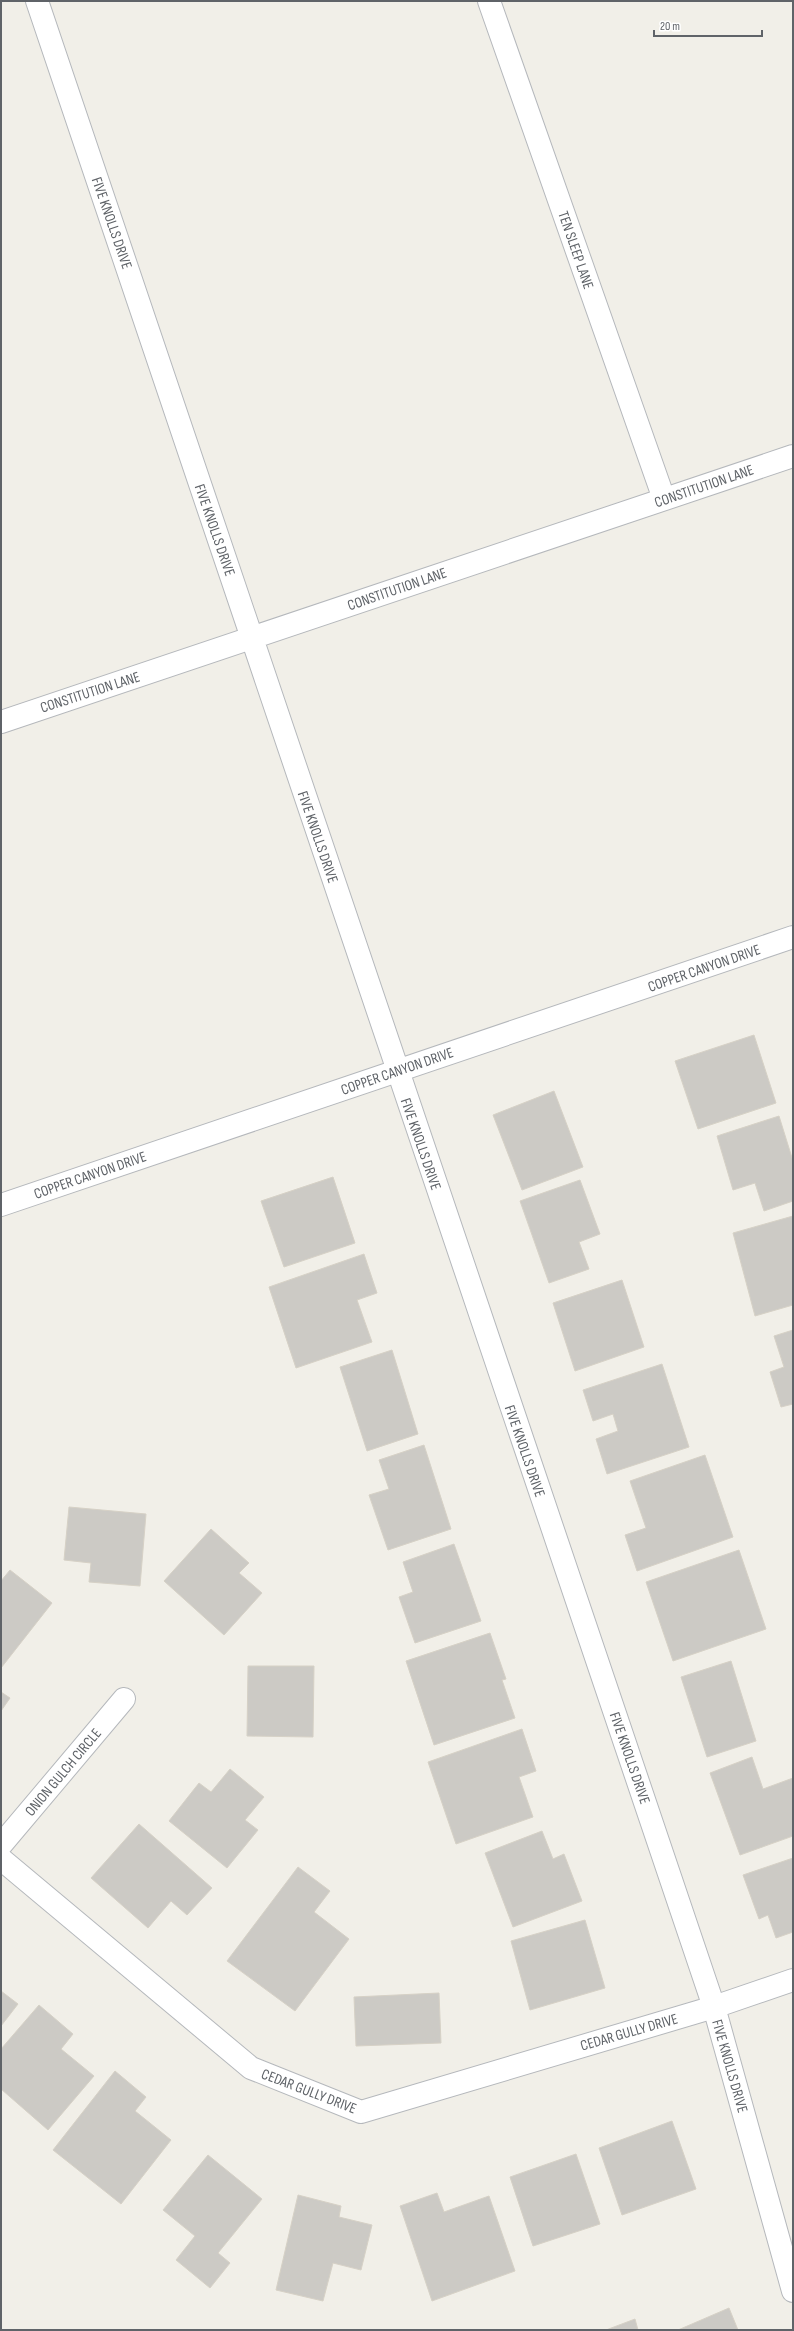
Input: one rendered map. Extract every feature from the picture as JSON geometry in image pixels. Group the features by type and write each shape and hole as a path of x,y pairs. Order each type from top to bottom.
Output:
{"street":[{"name":"FIVE KNOLLS DRIVE","path":"37,1 714,2007 793,2292"},
{"name":"TEN SLEEP LANE","path":"489,1 664,499"},
{"name":"CONSTITUTION LANE","path":"1,722 793,456"},
{"name":"COPPER CANYON DRIVE","path":"1,1205 793,938"},
{"name":"ONION GULCH CIRCLE","path":"1,1845 124,1699"},
{"name":"CEDAR GULLY DRIVE","path":"1,1859 251,2068 361,2112 714,2007 793,1980"}],"building":[{"path":"754,1035 776,1103 698,1129 675,1061"},
{"path":"554,1091 583,1167 522,1190 493,1115"},
{"path":"779,1116 793,1161 793,1201 764,1211 755,1183 733,1190 717,1136"},
{"path":"333,1177 355,1243 284,1267 261,1201"},
{"path":"580,1180 600,1234 579,1242 589,1269 549,1283 520,1201"},
{"path":"793,1216 793,1305 755,1316 733,1233"},
{"path":"364,1254 377,1293 357,1300 372,1342 296,1368 269,1287"},
{"path":"622,1280 644,1347 575,1371 553,1303"},
{"path":"793,1330 793,1404 781,1407 770,1372 784,1367 774,1336"},
{"path":"392,1350 418,1434 367,1451 340,1367"},
{"path":"662,1364 689,1447 607,1474 596,1439 618,1431 613,1414 593,1421 583,1390"},
{"path":"424,1445 451,1529 388,1550 369,1495 389,1489 379,1460"},
{"path":"705,1455 733,1537 637,1571 625,1535 646,1528 630,1481"},
{"path":"69,1507 146,1514 140,1586 89,1582 91,1563 64,1560"},
{"path":"211,1529 249,1563 239,1573 262,1593 224,1635 164,1581"},
{"path":"454,1544 481,1621 415,1643 399,1597 413,1592 403,1562"},
{"path":"739,1550 766,1629 673,1661 646,1582"},
{"path":"10,1570 52,1603 1,1668 1,1581"},
{"path":"490,1633 506,1679 502,1680 515,1718 434,1745 406,1661"},
{"path":"731,1661 756,1741 707,1757 681,1677"},
{"path":"248,1666 314,1666 313,1737 247,1736"},
{"path":"1,1692 10,1698 1,1711"},
{"path":"522,1729 536,1771 519,1777 533,1817 456,1844 428,1762"},
{"path":"752,1757 763,1789 793,1778 793,1836 740,1855 710,1773"},
{"path":"230,1769 264,1797 245,1820 258,1830 227,1868 169,1821 199,1783 211,1792"},
{"path":"139,1824 212,1888 187,1915 171,1901 148,1928 91,1878"},
{"path":"542,1831 553,1859 564,1854 582,1901 513,1927 485,1853"},
{"path":"793,1858 793,1932 776,1938 768,1915 759,1919 743,1875"},
{"path":"298,1867 330,1891 314,1912 349,1939 295,2011 227,1961"},
{"path":"585,1920 605,1988 530,2010 511,1941"},
{"path":"1,1991 18,2004 1,2026"},
{"path":"439,1993 441,2043 356,2046 354,1997"},
{"path":"39,2005 73,2034 61,2049 94,2076 48,2130 1,2089 1,2049"},
{"path":"115,2071 146,2097 135,2111 171,2140 121,2204 53,2150"},
{"path":"672,2121 696,2189 622,2215 599,2148"},
{"path":"576,2154 600,2224 533,2246 510,2177"},
{"path":"208,2155 262,2199 218,2253 230,2263 210,2288 176,2260 195,2236 163,2210"},
{"path":"437,2193 444,2212 489,2196 515,2271 432,2301 400,2206"},
{"path":"298,2195 341,2206 339,2217 372,2225 361,2270 333,2263 323,2301 276,2290"},
{"path":"729,2308 738,2330 678,2330"},
{"path":"635,2319 638,2330 606,2330"}]}
